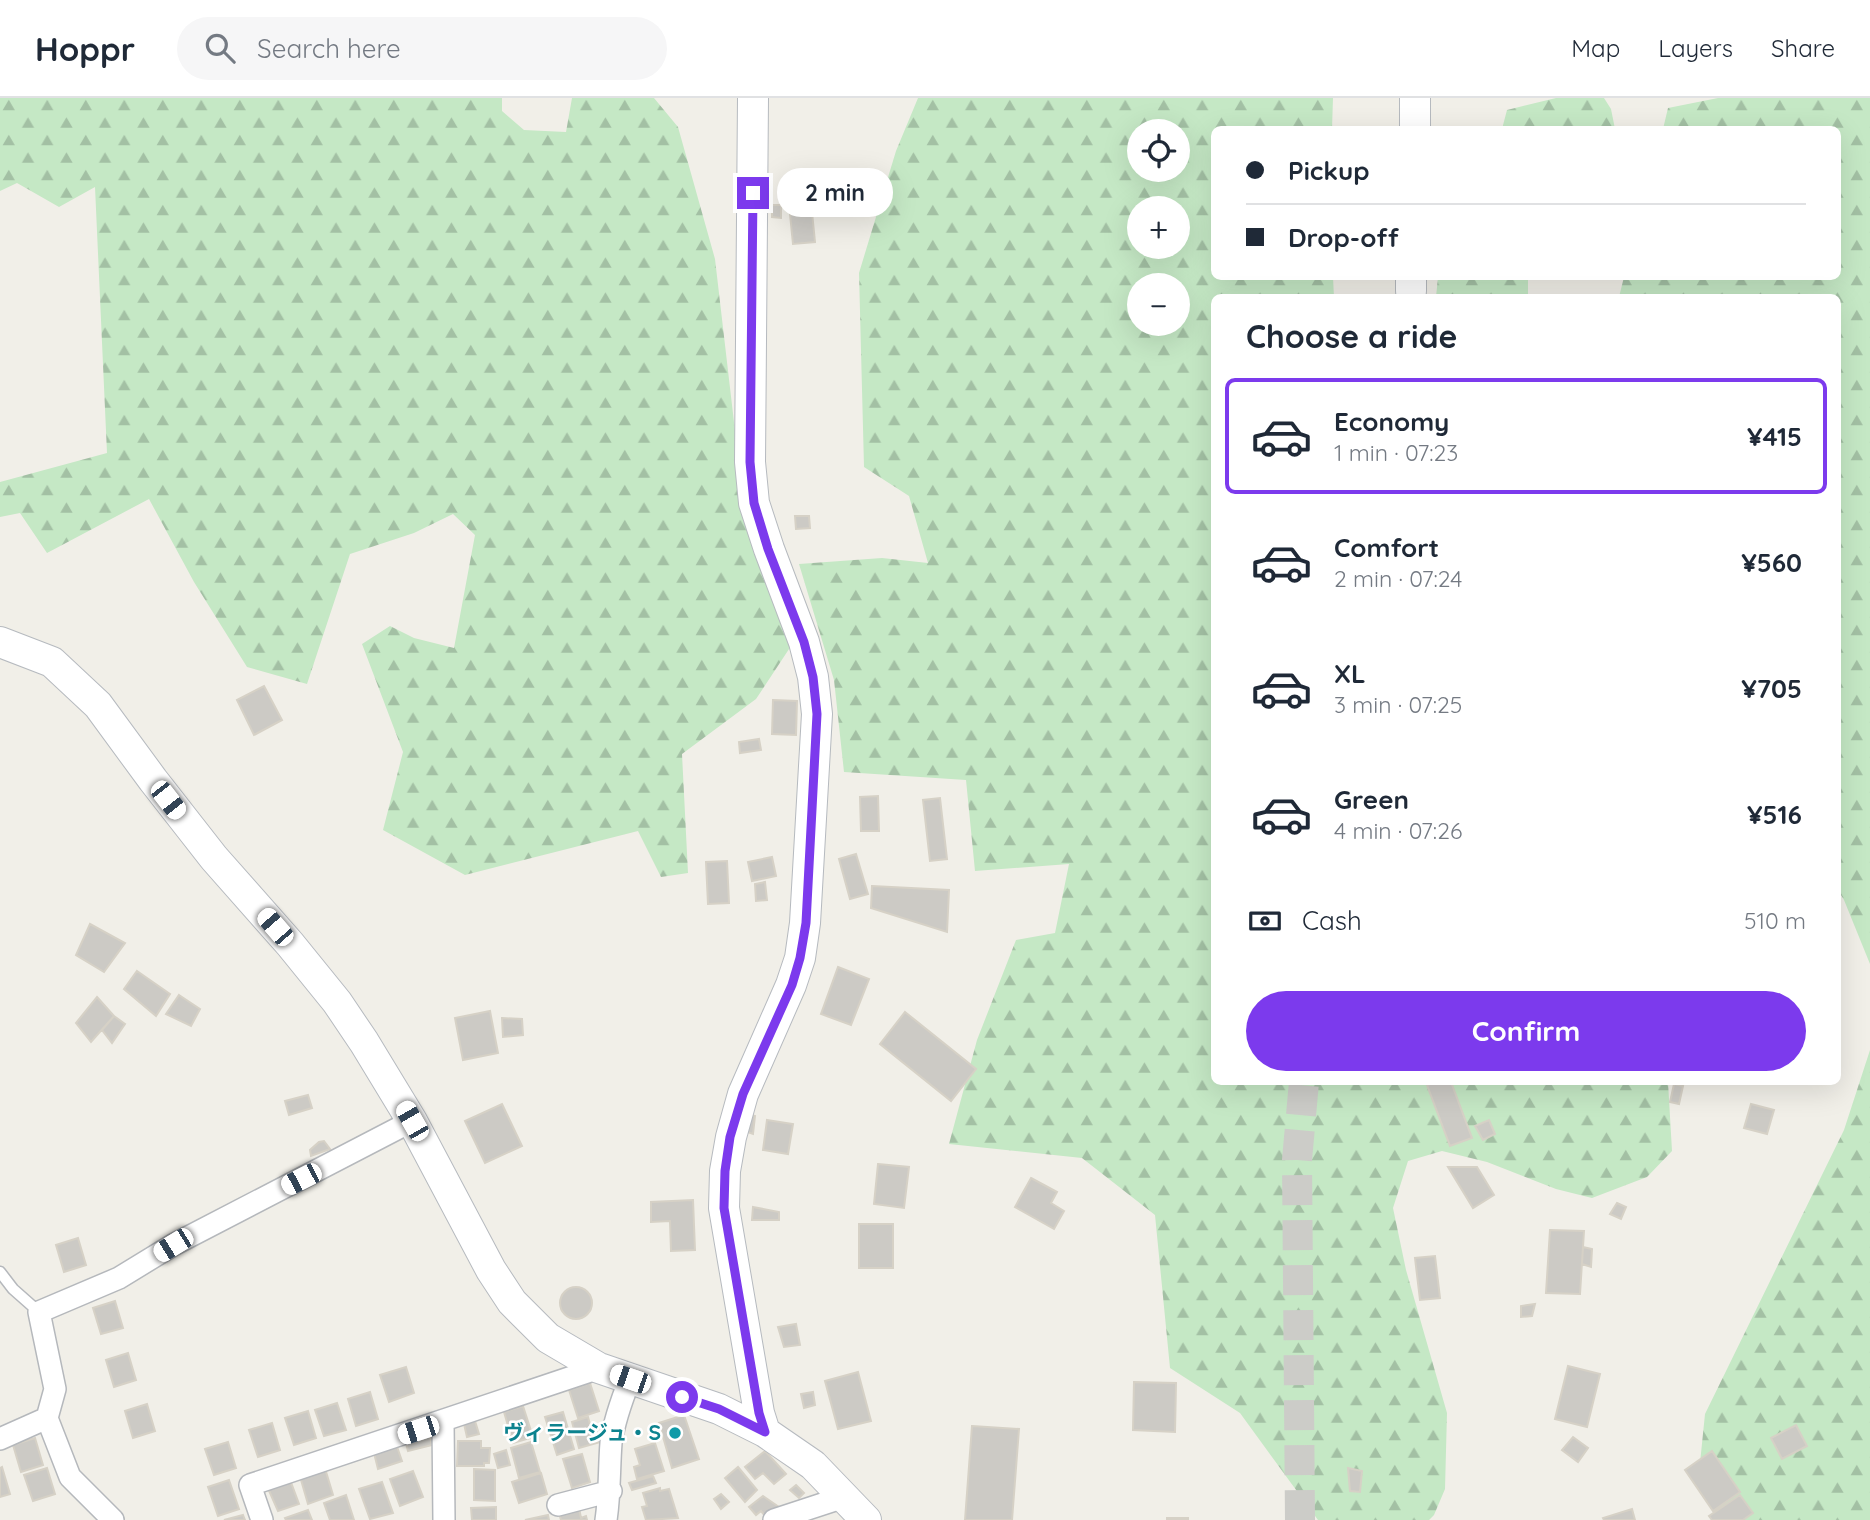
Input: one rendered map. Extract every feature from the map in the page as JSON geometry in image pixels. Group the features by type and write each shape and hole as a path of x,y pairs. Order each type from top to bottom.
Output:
{"street":[{"path":"753,98 750,462 754,503 768,549 804,642 813,677 817,714 806,923 800,958 792,985 743,1094 730,1137 725,1171 724,1208 759,1413 765,1432"},
{"path":"1415,98 1415,126"},
{"path":"0,642 52,662 98,705 214,858 337,1002 412,1121 491,1270 512,1302 548,1338 599,1368 719,1409 765,1432 813,1465 866,1520"},
{"path":"113,1520 70,1477 47,1418 55,1389 39,1312 120,1278 173,1245 412,1121"},
{"path":"262,1520 250,1485 599,1368"},
{"path":"606,1520 611,1491 611,1441 630,1379"},
{"path":"0,1439 47,1418"},
{"path":"441,1519 443,1422"},
{"path":"558,1505 611,1491"},
{"path":"774,1520 844,1497"}],"lane":[{"path":"0,1272 13,1289 39,1312"}],"green space":[{"path":"0,98 502,98 502,111 524,130 566,132 572,98 654,98 678,127 715,259 744,508 791,646 756,699 682,754 688,873 661,877 638,831 465,875 383,830 403,752 362,644 390,626 414,638 454,648 475,535 453,514 414,533 350,554 307,684 247,667 194,582 149,499 47,553 20,513 0,517 0,482 107,453 95,187 59,207 17,183 0,191"},
{"path":"918,98 1333,98 1332,126 1211,126 1211,280 1333,280 1334,294 1211,294 1211,1085 1668,1085 1672,1151 1647,1177 1592,1198 1556,1189 1487,1162 1442,1151 1408,1161 1393,1208 1406,1270 1447,1413 1445,1489 1434,1515 1429,1520 1318,1520 1240,1413 1170,1368 1155,1215 1082,1158 949,1144 977,1040 1016,940 1055,933 1069,864 975,871 966,780 844,772 834,680 799,564 882,558 928,563 909,496 864,467 859,273 896,151"},
{"path":"1556,98 1604,98 1611,109 1614,126 1503,126 1507,110"},
{"path":"1718,98 1870,98 1870,964 1841,895 1841,294 1620,294 1623,280 1841,280 1841,126 1664,126 1668,108"},
{"path":"1438,280 1528,280 1528,294 1436,294"},
{"path":"1870,1050 1870,1520 1732,1520 1718,1509 1700,1463 1705,1414 1844,1130"}],"building":[{"path":"811,202 815,242 793,244 789,204"},
{"path":"772,205 781,205 781,218 772,217"},
{"path":"795,516 809,516 810,528 796,529"},
{"path":"264,686 282,720 254,735 237,700"},
{"path":"773,700 797,701 796,735 772,734"},
{"path":"759,739 761,750 740,753 739,742"},
{"path":"878,796 879,831 861,831 860,797"},
{"path":"940,798 947,859 930,861 923,800"},
{"path":"856,854 868,894 850,899 839,859"},
{"path":"772,857 776,876 752,881 748,862"},
{"path":"727,861 729,903 708,904 706,862"},
{"path":"765,882 767,900 756,901 755,884"},
{"path":"872,886 949,890 947,932 871,908"},
{"path":"90,924 125,943 104,972 76,955"},
{"path":"838,967 869,979 851,1025 821,1014"},
{"path":"137,971 170,994 156,1016 124,989"},
{"path":"179,995 200,1009 191,1026 166,1014"},
{"path":"97,997 114,1016 91,1042 76,1023"},
{"path":"490,1011 498,1053 463,1060 455,1018"},
{"path":"905,1012 976,1069 951,1101 880,1044"},
{"path":"114,1016 125,1024 112,1043 102,1030"},
{"path":"502,1018 522,1019 523,1035 503,1037"},
{"path":"1427,1085 1452,1085 1472,1138 1450,1146"},
{"path":"1674,1085 1683,1086 1679,1104 1670,1102"},
{"path":"308,1095 312,1108 289,1115 285,1101"},
{"path":"502,1104 522,1146 485,1163 465,1121"},
{"path":"1751,1104 1774,1110 1767,1134 1744,1128"},
{"path":"743,1113 755,1116 753,1134 739,1129"},
{"path":"767,1120 793,1124 788,1154 763,1150"},
{"path":"1489,1120 1495,1134 1483,1140 1475,1126"},
{"path":"324,1141 330,1149 311,1156 310,1150"},
{"path":"878,1164 909,1167 904,1208 874,1204"},
{"path":"1448,1167 1477,1167 1494,1195 1473,1208"},
{"path":"1031,1178 1057,1192 1051,1203 1064,1211 1054,1229 1015,1207"},
{"path":"693,1200 695,1250 671,1251 670,1221 651,1222 651,1202"},
{"path":"1617,1203 1626,1207 1621,1219 1610,1214"},
{"path":"753,1207 779,1212 779,1220 752,1220"},
{"path":"859,1224 893,1224 893,1268 859,1268"},
{"path":"1550,1230 1584,1231 1580,1294 1546,1293"},
{"path":"78,1238 86,1265 64,1272 56,1245"},
{"path":"1583,1247 1592,1249 1591,1267 1582,1264"},
{"path":"1435,1256 1440,1298 1420,1300 1415,1258"},
{"path":"576,1287 587,1292 592,1303 587,1314 576,1319 565,1314 560,1303 565,1292"},
{"path":"115,1301 123,1328 101,1334 93,1308"},
{"path":"1535,1304 1532,1316 1521,1317 1521,1306"},
{"path":"796,1324 800,1345 784,1347 778,1327"},
{"path":"128,1353 136,1380 114,1387 106,1360"},
{"path":"1568,1366 1600,1374 1587,1427 1555,1419"},
{"path":"406,1367 414,1393 389,1402 380,1375"},
{"path":"858,1372 871,1421 838,1429 825,1381"},
{"path":"1134,1382 1176,1383 1175,1432 1133,1430"},
{"path":"590,1383 599,1411 578,1418 569,1390"},
{"path":"370,1392 378,1419 356,1426 348,1399"},
{"path":"813,1392 815,1405 804,1408 801,1394"},
{"path":"337,1403 346,1430 324,1436 315,1410"},
{"path":"147,1404 155,1431 133,1438 125,1411"},
{"path":"523,1406 533,1437 513,1443 504,1412"},
{"path":"308,1411 316,1438 294,1445 285,1418"},
{"path":"563,1412 574,1449 557,1455 545,1417"},
{"name":"ヴィラージュ・S","path":"684,1415 699,1459 672,1468 659,1423"},
{"path":"588,1417 600,1442 579,1448 572,1422"},
{"path":"475,1421 479,1434 467,1437 464,1424"},
{"path":"272,1423 280,1450 258,1457 249,1430"},
{"path":"1796,1425 1807,1446 1782,1459 1771,1438"},
{"path":"972,1426 1019,1429 1012,1520 965,1520"},
{"path":"428,1429 432,1445 408,1451 404,1435"},
{"path":"1573,1437 1588,1448 1578,1462 1562,1450"},
{"path":"35,1438 43,1465 21,1472 13,1445"},
{"path":"394,1438 402,1461 378,1469 372,1445"},
{"path":"458,1441 481,1441 481,1448 490,1448 489,1463 484,1463 484,1466 457,1466"},
{"path":"228,1442 236,1468 214,1475 205,1449"},
{"path":"531,1442 540,1472 519,1478 511,1448"},
{"path":"655,1443 664,1471 637,1479 634,1467 640,1465 635,1449"},
{"path":"506,1450 510,1465 498,1468 494,1454"},
{"path":"765,1451 786,1474 774,1484 763,1473 755,1479 745,1467"},
{"path":"1712,1451 1740,1492 1713,1511 1685,1470"},
{"path":"582,1454 590,1482 572,1488 563,1459"},
{"path":"324,1465 333,1495 308,1504 299,1473"},
{"path":"2,1467 10,1494 0,1497 0,1468"},
{"path":"738,1467 757,1490 745,1502 725,1478"},
{"path":"47,1468 55,1494 33,1501 24,1475"},
{"path":"1348,1468 1362,1471 1360,1492 1350,1491"},
{"path":"474,1469 495,1470 495,1501 474,1500"},
{"path":"413,1471 423,1497 400,1506 390,1479"},
{"path":"541,1473 547,1494 519,1503 512,1482"},
{"path":"653,1476 656,1483 632,1490 629,1483"},
{"path":"289,1477 299,1504 278,1511 266,1484"},
{"path":"229,1480 239,1509 218,1516 208,1487"},
{"path":"382,1482 393,1513 370,1519 359,1489"},
{"path":"796,1485 804,1493 799,1498 790,1490"},
{"path":"660,1488 660,1491 669,1489 678,1518 646,1520 642,1507 647,1506 643,1493"},
{"path":"721,1494 729,1502 721,1509 714,1499"},
{"path":"346,1495 354,1520 330,1520 324,1503"},
{"path":"1740,1495 1753,1513 1743,1520 1712,1520 1709,1516"},
{"path":"763,1496 779,1507 766,1517 761,1511 756,1515 749,1507"},
{"path":"496,1507 496,1520 472,1520 471,1508"},
{"path":"579,1508 581,1518 586,1516 587,1520 561,1520 559,1513"},
{"path":"1632,1509 1635,1520 1603,1518"},
{"path":"308,1510 312,1520 285,1518"},
{"path":"243,1515 245,1520 224,1520"},
{"path":"548,1515 549,1520 525,1520"},
{"path":"1188,1518 1188,1520 1167,1520"}],"tunnel":[{"path":"1300,1520 1297,1160 1304,1085"}],"place":[{"name":"ヴィラージュ・S","path":"675,1433"}],"route":[{"path":"682,1397 719,1409 765,1432 759,1413 724,1208 725,1171 730,1137 743,1094 792,985 806,923 817,714 813,677 804,642 768,549 754,503 750,462 753,193"}]}
